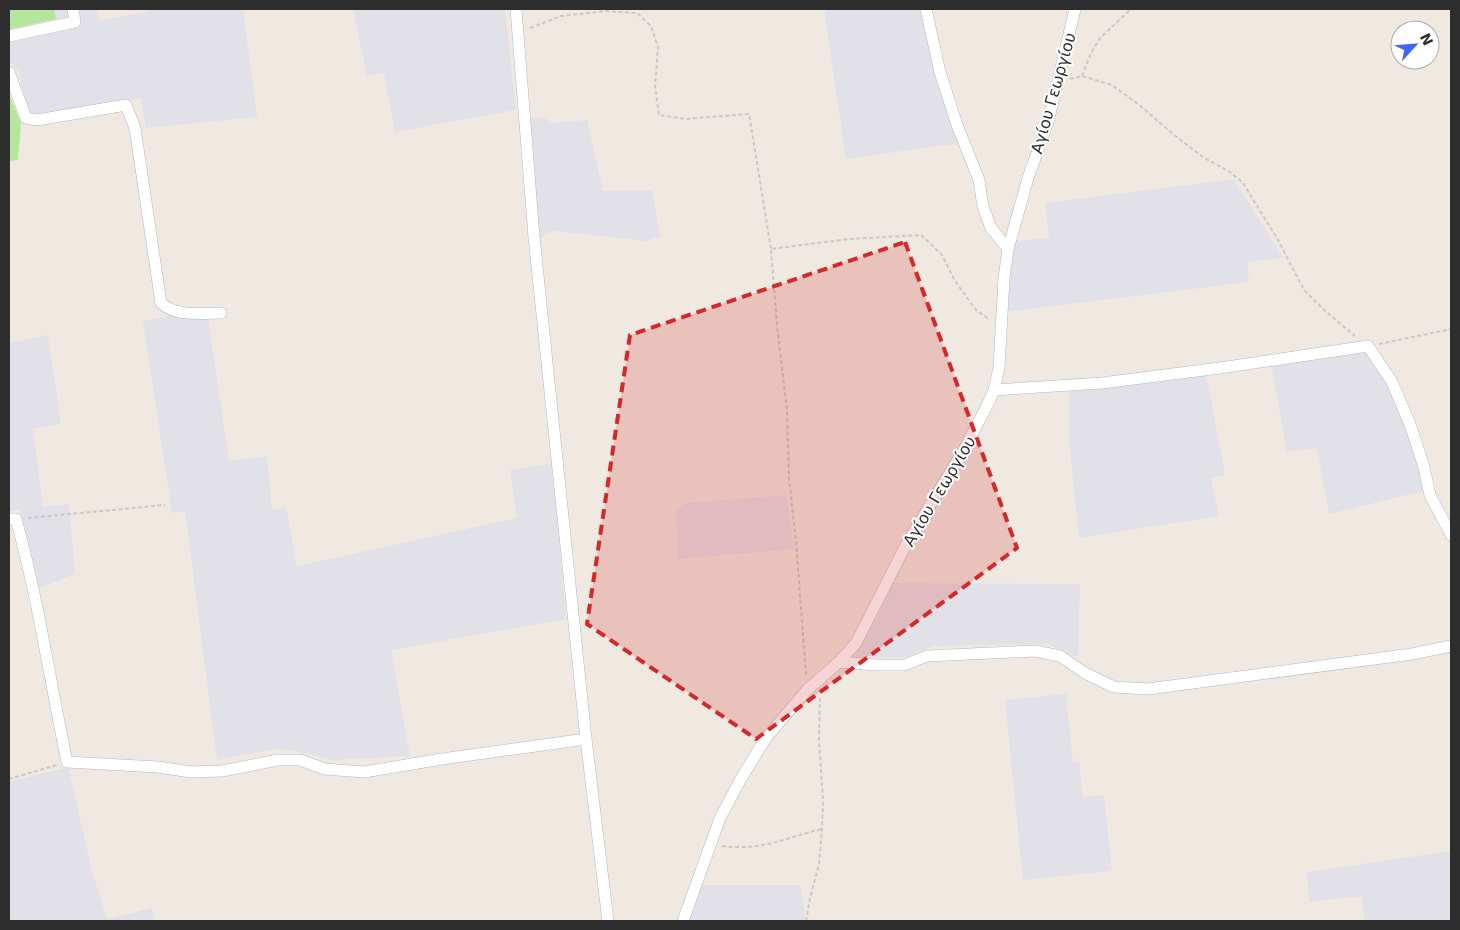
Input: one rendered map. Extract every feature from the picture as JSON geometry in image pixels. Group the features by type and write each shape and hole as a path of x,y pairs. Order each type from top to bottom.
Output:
{"street":[{"path":"9,36 75,22 73,9"},
{"path":"516,9 534,237 586,738 608,921"},
{"path":"926,9 940,72 956,125 979,180 983,207 991,228 1008,249"},
{"name":"Αγίου Γεωργίου","path":"683,921 720,818 742,777 766,738 807,690 839,662 856,643 907,542 967,445 994,390 999,368 1004,278 1008,249 1028,178 1048,122 1075,9"},
{"path":"9,72 26,118 36,120 126,105 135,128 161,303 175,312 221,313"},
{"path":"994,390 1102,383 1368,346 1392,382 1410,424 1424,467 1430,495 1451,535"},
{"path":"12,519 31,583 66,762 222,771 278,760 300,760 325,769 364,772 586,738"},
{"path":"839,662 904,665 927,656 1036,651 1060,656 1085,673 1114,687 1148,689 1412,654 1451,646"}],"path":[{"path":"1082,76 1091,53 1100,38 1131,9"},
{"path":"518,32 562,16 605,11 637,12 651,26 658,47 655,87 660,115 686,119 749,114 771,250 777,326 787,410 789,478 796,542 807,690"},
{"path":"1058,82 1082,76 1112,85 1203,157 1230,172 1243,183 1278,240 1304,290 1346,329 1368,346 1451,329"},
{"path":"771,250 849,239 922,236 942,255 954,280 976,310 1001,327"},
{"path":"12,519 165,505"},
{"path":"806,921 819,864 822,829 823,800 819,740 820,679"},
{"path":"9,779 66,762"},
{"path":"711,844 742,848 768,845 822,829"}],"highlighted area":[{"path":"905,242 1017,548 756,739 587,624 630,335"}],"shaded area":[{"path":"54,9 96,9 98,21 147,12 147,9 243,9 257,117 146,128 141,98 33,115 26,108 19,72 9,61 9,46 12,39 57,30"},
{"path":"353,9 505,9 516,110 395,132 384,73 367,76"},
{"path":"824,9 921,9 960,143 846,159"},
{"path":"544,117 553,123 587,120 603,191 652,190 660,237 646,241 554,231 545,234 539,241 529,118"},
{"path":"1234,179 1283,258 1247,262 1249,282 1005,312 1014,241 1049,238 1045,203"},
{"path":"173,315 208,318 229,461 267,456 272,510 286,507 297,566 517,518 510,470 552,463 566,619 391,650 410,756 332,760 291,750 275,749 217,760 185,511 172,513 143,321"},
{"path":"48,335 61,424 33,429 43,507 69,504 75,574 35,590 20,510 9,511 9,343"},
{"path":"1367,349 1391,390 1416,455 1423,491 1329,514 1317,448 1287,452 1271,363"},
{"path":"1206,373 1225,475 1211,478 1219,516 1079,538 1069,439 1069,389"},
{"path":"786,495 794,549 678,559 676,511 686,503"},
{"path":"892,583 1080,584 1078,657 1046,644 935,646 901,658 854,657 878,617"},
{"path":"1066,694 1073,762 1079,762 1083,797 1104,795 1112,871 1023,880 1005,700"},
{"path":"68,767 93,875 107,919 152,908 155,921 9,921 9,782"},
{"path":"1451,851 1451,921 1365,921 1362,896 1309,902 1307,872"},
{"path":"700,885 800,885 805,921 686,921"}],"green space":[{"path":"9,9 54,9 56,19 12,29 9,32"},
{"path":"9,94 21,123 18,160 9,161"}]}
